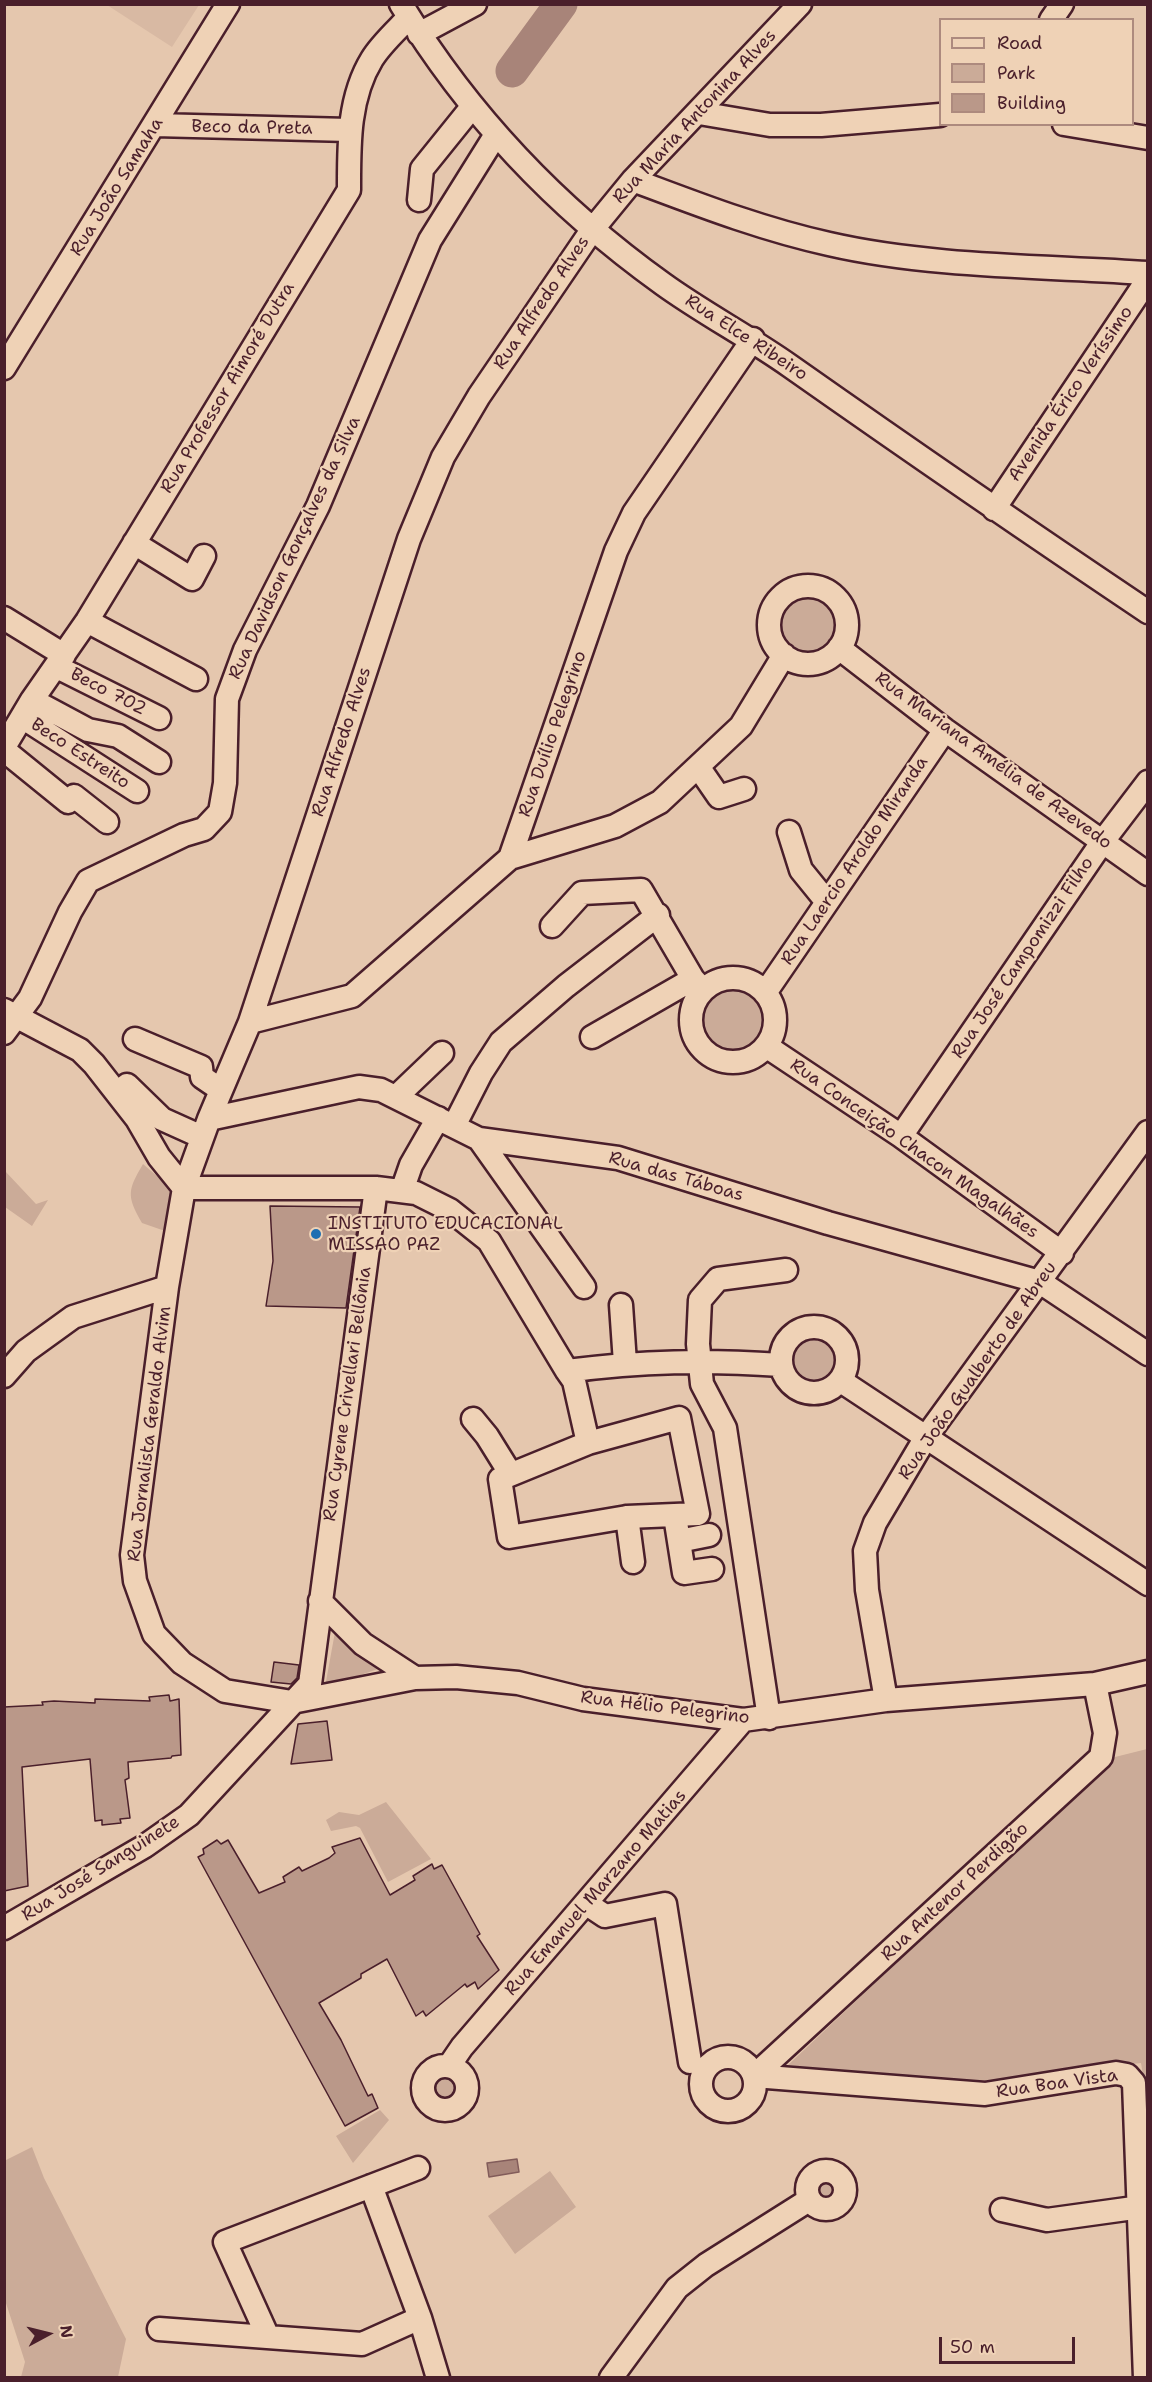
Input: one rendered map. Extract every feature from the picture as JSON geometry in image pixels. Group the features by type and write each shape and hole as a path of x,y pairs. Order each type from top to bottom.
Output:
{"street":[{"path":"410,19 475,4"},
{"name":"Rua Maria Antonina Alves","path":"592,230 633,180 800,4"},
{"path":"1053,18 1062,4"},
{"name":"Rua João Samaha","path":"4,368 155,126 219,8"},
{"name":"Rua Elce Ribeiro","path":"410,19 495,136 592,230 664,285 753,339 994,509 1148,612"},
{"name":"Rua Professor Aimoré Dutra","path":"4,748 27,709 87,621 349,190 349,130 359,90 372,59 410,19"},
{"path":"419,200 422,169 472,107"},
{"path":"699,113 770,125 821,125 939,115"},
{"name":"Beco da Preta","path":"155,126 349,130"},
{"path":"1076,126 1148,138"},
{"name":"Rua Davidson Gonçalves da Silva","path":"13,1016 88,881 184,835 204,829 220,812 225,783 227,699 245,650 318,506 430,240 495,136"},
{"path":"633,180 740,220 830,244 914,258 1148,273"},
{"name":"Rua Alfredo Alves","path":"167,1287 184,1188 205,1128 250,1022 409,538 443,457 479,396 592,230"},
{"name":"Avenida Érico Veríssimo","path":"994,509 1148,279"},
{"name":"Rua Duílio Pelegrino","path":"250,1022 352,996 510,858 625,532 634,513 753,339"},
{"path":"134,543 192,579 204,556"},
{"path":"801,586 814,586 826,590 837,598 844,610 847,622 845,636 839,648 830,657 807,664 783,656 770,635 772,610 778,599 788,591 801,586"},
{"name":"Beco 702","path":"4,618 61,661 159,718"},
{"path":"87,621 196,679"},
{"name":"Rua Mariana Amélia de Azevedo","path":"839,648 945,730 1148,874"},
{"path":"510,858 615,826 660,802 699,768 741,726 783,656"},
{"path":"27,709 88,730 118,736 159,762"},
{"name":"Beco Estreito","path":"27,709 137,791"},
{"name":"Rua Laercio Aroldo Miranda","path":"765,993 945,730"},
{"path":"4,748 68,802 74,796 106,822"},
{"path":"699,768 719,797 744,789"},
{"name":"Rua José Campomizzi Filho","path":"901,1136 1103,841 1148,782"},
{"path":"789,832 801,870 827,902"},
{"path":"552,926 582,893 641,890 698,985 691,1022 696,1041 705,1052 717,1059 737,1062 756,1055 766,1046 773,1034 775,1020 772,1006 765,993 755,984 742,979 728,978 698,985 592,1037"},
{"path":"402,1191 411,1165 446,1122 501,1042 566,986 658,915"},
{"path":"13,1016 93,1049 136,1096 162,1119 205,1128"},
{"path":"13,1016 80,1050 94,1064 137,1119 159,1157 184,1188 376,1188 416,1193 450,1210 489,1241 574,1381 588,1443"},
{"path":"135,1039 201,1067 202,1077 221,1090"},
{"name":"Rua Conceição Chacon Magalhães","path":"766,1046 901,1136 1062,1253"},
{"path":"396,1097 442,1053"},
{"name":"Rua das Táboas","path":"205,1128 359,1088 381,1090 479,1138 618,1158 828,1223 1040,1282 1148,1354"},
{"name":"Rua João Gualberto de Abreu","path":"886,1700 867,1590 865,1551 875,1523 926,1437 1148,1132"},
{"path":"479,1138 584,1287"},
{"name":"Rua Cyrene Crivellari Bellônia","path":"292,1702 309,1684 376,1188"},
{"path":"769,1718 725,1428 702,1384 700,1300 718,1279 786,1270"},
{"path":"4,1376 26,1351 73,1317 167,1287"},
{"name":"Rua Jornalista Geraldo Alvim","path":"167,1287 132,1555 135,1581 154,1634 182,1663 225,1690 292,1702"},
{"path":"621,1305 625,1363"},
{"path":"823,1328 841,1340 848,1361 841,1381 822,1393 800,1391 784,1376 781,1365 785,1343 792,1334 802,1329 823,1328"},
{"path":"567,1371 625,1363 700,1360 781,1365"},
{"path":"841,1381 1148,1584"},
{"path":"679,1418 698,1514 627,1517 509,1537 500,1479 588,1443 679,1418"},
{"path":"473,1419 488,1436 510,1473"},
{"path":"675,1516 684,1573 712,1569"},
{"path":"627,1517 633,1562"},
{"path":"679,1540 709,1535"},
{"path":"320,1601 363,1644 415,1678"},
{"name":"Rua Hélio Pelegrino","path":"292,1702 415,1678 456,1677 518,1683 583,1698 743,1720 886,1700 1095,1684 1148,1672"},
{"name":"Rua Antenor Perdigão","path":"754,2076 1101,1756 1105,1734 1095,1684"},
{"name":"Rua José Sanguinete","path":"4,1928 145,1846 189,1815 292,1702"},
{"name":"Rua Emanuel Marzano Matias","path":"449,2066 462,2047 743,1720"},
{"path":"587,1904 605,1916 664,1904 690,2062"},
{"name":"Rua Boa Vista","path":"754,2076 985,2094 1116,2073 1127,2075 1134,2083 1144,2207 1145,2378"},
{"path":"268,2337 225,2242 418,2168"},
{"path":"371,2186 420,2318 438,2378"},
{"path":"615,2376 678,2288 706,2265 809,2200"},
{"path":"1002,2210 1047,2220 1144,2207"},
{"path":"159,2329 362,2344 420,2318"}],"shaded area":[{"path":"107,5 199,5 172,47"},
{"path":"517,2159 519,2172 489,2177 487,2163"}],"green space":[{"path":"801,595 813,595 828,603 836,618 836,630 828,645 813,653 801,653 786,645 778,630 778,618 786,603"},
{"path":"733,990 754,999 763,1020 754,1041 733,1050 712,1041 703,1020 712,999"},
{"path":"143,1164 173,1190 165,1231 142,1223 133,1206 132,1187"},
{"path":"5,1171 36,1204 48,1200 32,1226 5,1207"},
{"path":"814,1333 824,1335 833,1341 839,1350 841,1360 839,1370 833,1379 824,1385 814,1387 804,1385 795,1379 789,1370 787,1360 789,1350 795,1341 804,1335"},
{"path":"335,1632 378,1669 325,1687"},
{"path":"1147,1749 1147,2099 1141,2063 958,2084 787,2066 1115,1757"},
{"path":"386,1802 431,1859 388,1882 360,1828 356,1826 331,1831 326,1820 339,1812 359,1815"},
{"path":"445,2071 457,2076 462,2088 457,2100 445,2105 433,2100 428,2088 433,2076"},
{"path":"380,2110 389,2120 353,2163 336,2136"},
{"path":"32,2147 44,2178 126,2339 118,2377 21,2377 25,2362 5,2300 4,2161"},
{"path":"550,2171 576,2207 515,2254 488,2216"},
{"path":"826,2175 837,2179 841,2190 837,2201 826,2205 815,2201 811,2190 815,2179"}],"building":[{"name":"INSTITUTO EDUCACIONAL MISSAO PAZ","path":"270,1206 360,1207 346,1308 266,1306 273,1261"},
{"path":"274,1662 299,1665 297,1678 291,1684 271,1682"},
{"path":"169,1695 170,1701 179,1699 181,1755 128,1762 129,1778 125,1780 130,1818 120,1819 121,1823 102,1825 102,1820 95,1821 90,1759 22,1767 28,1886 4,1891 4,1707 43,1705 42,1702 54,1701 95,1703 95,1699 150,1701 149,1697"},
{"path":"327,1721 332,1760 291,1764 298,1724"},
{"path":"360,1838 390,1895 415,1880 413,1876 432,1864 434,1869 442,1865 480,1934 477,1936 499,1970 478,1989 475,1982 467,1987 465,1984 426,2016 423,2011 416,2016 387,1959 361,1974 361,1978 319,2003 341,2040 368,2096 372,2094 378,2108 345,2126 198,1857 204,1854 203,1849 217,1840 221,1844 228,1840 259,1893 285,1882 283,1877 299,1867 302,1871 329,1858 335,1853 332,1847"}],"waterway":[{"path":"512,71 561,4"}],"place":[{"name":"INSTITUTO EDUCACIONAL MISSAO PAZ","path":"316,1234"}]}
